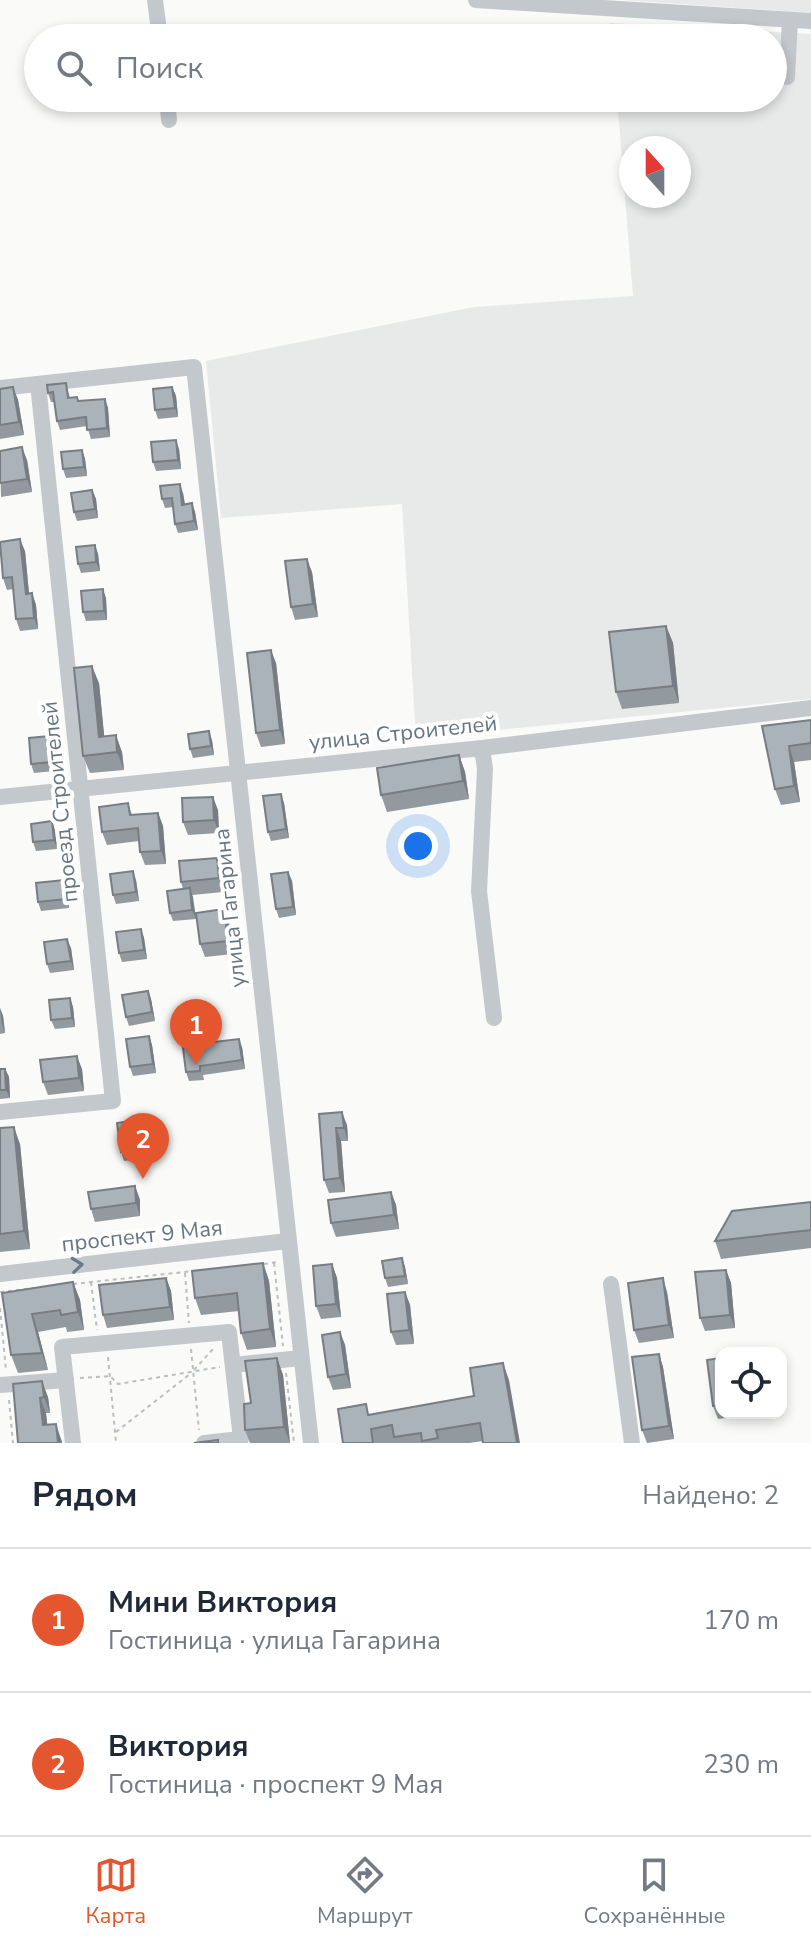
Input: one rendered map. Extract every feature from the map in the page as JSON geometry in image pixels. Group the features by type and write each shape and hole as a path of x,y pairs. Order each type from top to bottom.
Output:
{"street":[{"path":"155,0 158,24"},
{"path":"476,0 811,21"},
{"path":"787,77 790,20"},
{"path":"168,112 169,120"},
{"name":"улица Гагарина","path":"38,384 194,367 311,1443"},
{"path":"0,388 38,384"},
{"name":"проезд Строителей","path":"0,1112 113,1101 38,384"},
{"name":"улица Строителей","path":"0,797 482,748 811,708"},
{"path":"482,748 485,769 479,891 494,1018"},
{"name":"проспект 9 Мая","path":"0,1274 288,1241"},
{"path":"611,1284 632,1443"},
{"path":"73,1443 62,1347 229,1332 241,1439 201,1436"},
{"path":"233,1365 301,1358"},
{"path":"0,1385 66,1380"}],"path":[{"path":"259,1264 291,1261"},
{"path":"61,1286 200,1271"},
{"path":"185,1272 189,1326"},
{"path":"91,1282 97,1334 107,1343 116,1443"},
{"path":"0,1292 46,1287"},
{"path":"115,1433 193,1372 229,1332"},
{"path":"190,1340 201,1436"},
{"path":"110,1376 118,1384 233,1365"},
{"path":"66,1380 110,1376"}],"shaded area":[{"path":"621,0 811,0 811,13"},
{"path":"787,33 811,34 811,699 416,738 402,504 221,518 206,361 474,307 633,296 626,208 691,208 691,136 620,136 618,112 787,112"}],"building":[{"path":"66,383 68,398 77,397 78,401 105,399 107,428 87,430 86,417 57,421 53,392 48,393 47,385"},
{"path":"13,387 19,422 0,425 0,389"},
{"path":"172,387 175,408 155,410 153,389"},
{"path":"176,440 178,460 153,462 151,442"},
{"path":"22,447 27,479 0,483 0,451"},
{"path":"82,450 84,467 63,469 61,452"},
{"path":"180,484 182,505 192,503 194,521 175,524 172,498 162,499 160,486"},
{"path":"92,490 95,509 74,512 71,493"},
{"path":"20,539 26,594 32,593 34,618 16,619 12,577 3,578 0,542"},
{"path":"95,545 96,562 78,564 76,547"},
{"path":"307,559 313,604 291,607 285,561"},
{"path":"103,589 104,611 83,612 81,591"},
{"path":"666,626 673,686 616,692 609,632"},
{"path":"271,650 280,730 256,733 247,653"},
{"path":"92,666 99,737 116,735 117,752 83,756 74,668"},
{"path":"811,720 811,743 789,746 794,786 775,789 762,726"},
{"path":"209,731 211,746 190,749 188,734"},
{"path":"49,736 51,762 31,764 29,738"},
{"path":"459,755 463,781 381,795 377,768"},
{"path":"281,794 286,829 268,832 263,796"},
{"path":"213,797 214,820 183,822 182,798"},
{"path":"128,803 130,815 158,813 161,851 140,852 138,828 102,832 99,807"},
{"path":"52,821 54,840 33,842 31,824"},
{"path":"217,858 219,878 181,882 179,861"},
{"path":"133,871 136,892 113,895 110,874"},
{"path":"288,872 293,907 276,909 271,874"},
{"path":"64,880 66,899 38,902 36,883"},
{"path":"190,888 192,910 170,913 167,891"},
{"path":"224,909 228,941 200,944 196,913"},
{"path":"141,929 144,950 119,953 116,932"},
{"path":"67,939 71,961 47,964 44,942"},
{"path":"148,991 152,1012 126,1017 122,995"},
{"path":"70,998 72,1018 51,1020 49,1000"},
{"path":"195,1031 197,1044 239,1039 242,1060 200,1066 200,1071 186,1072 181,1032"},
{"path":"149,1036 153,1064 130,1067 126,1039"},
{"path":"77,1056 79,1078 43,1082 40,1060"},
{"path":"0,1069 5,1069 6,1090 0,1090"},
{"path":"342,1112 344,1128 336,1128 340,1178 324,1180 319,1114"},
{"path":"138,1120 142,1149 121,1152 117,1123"},
{"path":"14,1127 24,1231 0,1234 0,1128"},
{"path":"135,1186 136,1203 91,1209 88,1192"},
{"path":"391,1192 394,1215 331,1223 328,1200"},
{"path":"811,1202 811,1230 715,1241 732,1211"},
{"path":"402,1258 405,1276 385,1278 382,1261"},
{"path":"263,1263 270,1329 241,1333 237,1293 195,1298 192,1271"},
{"path":"332,1264 336,1304 316,1306 313,1266"},
{"path":"726,1270 730,1315 700,1318 695,1272"},
{"path":"166,1278 170,1307 103,1315 99,1285"},
{"path":"663,1278 669,1325 634,1330 628,1283"},
{"path":"73,1282 78,1312 61,1315 60,1310 32,1314 42,1353 11,1355 2,1293"},
{"path":"405,1292 409,1330 391,1332 387,1294"},
{"path":"340,1332 346,1374 328,1377 322,1335"},
{"path":"659,1354 669,1426 642,1430 632,1357"},
{"path":"277,1358 284,1427 245,1430 244,1404 251,1403 245,1361"},
{"path":"715,1359 715,1406 713,1406 707,1360"},
{"path":"503,1363 517,1443 483,1443 480,1423 436,1430 438,1438 422,1441 421,1433 394,1437 392,1425 371,1429 373,1443 343,1443 338,1409 366,1404 368,1415 474,1396 470,1368"},
{"path":"42,1381 43,1425 56,1424 58,1443 18,1443 13,1384"}],"place":[{"name":"Мини Виктория","path":"196,1065"},
{"name":"Виктория","path":"143,1179"}]}
